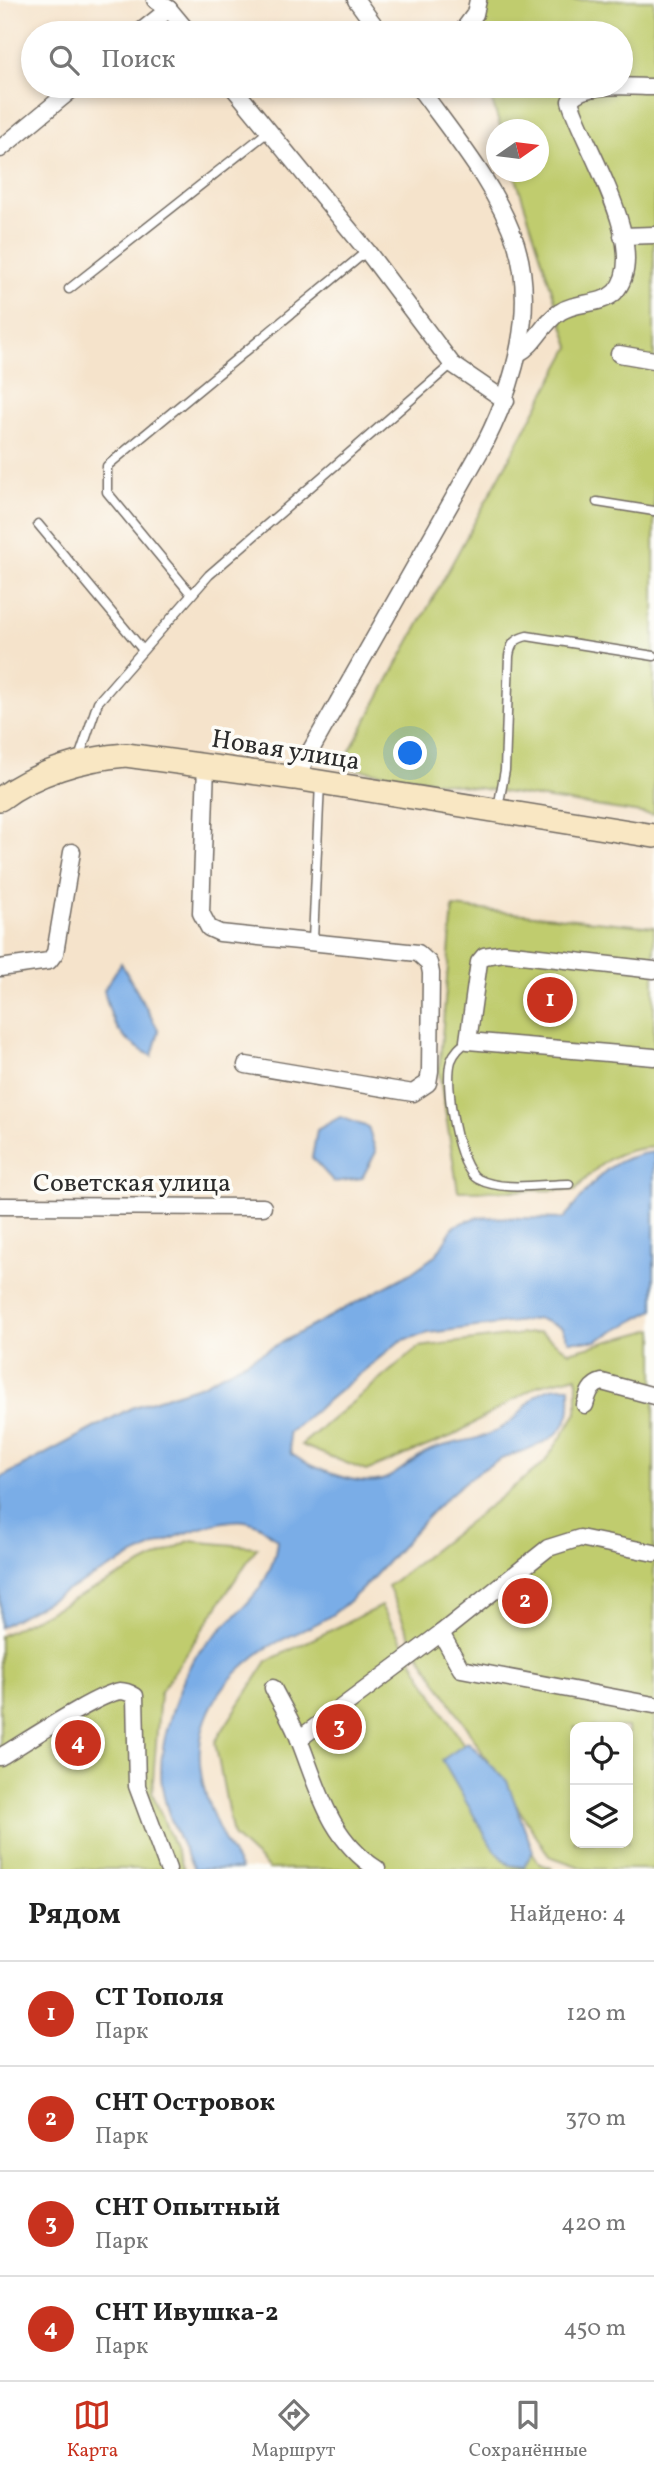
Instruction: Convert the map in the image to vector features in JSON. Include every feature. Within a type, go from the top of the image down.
[{"type":"street","points":[[356,0],[371,21]]},
{"type":"street","points":[[470,21],[475,14],[478,0]]},
{"type":"street","points":[[149,21],[162,4],[178,21]]},
{"type":"street","points":[[633,87],[654,87]]},
{"type":"street","points":[[0,149],[62,98]]},
{"type":"street","points":[[242,98],[367,251],[452,364],[506,401]]},
{"type":"street","points":[[295,778],[506,401],[519,353],[522,296],[517,246],[504,216],[472,162],[428,98]]},
{"type":"street","points":[[519,353],[533,341],[549,319],[572,305],[600,300],[614,292],[624,275],[622,236],[609,188],[570,101],[572,98]]},
{"type":"street","points":[[622,236],[654,235]]},
{"type":"street","points":[[619,354],[654,360]]},
{"type":"street","name":"Новая улица","points":[[0,799],[39,777],[98,757],[126,755],[295,778],[654,836]]},
{"type":"street","points":[[206,765],[201,913],[209,928],[219,933],[313,940],[418,953],[425,957],[431,973],[428,1083],[413,1093],[246,1065]]},
{"type":"street","points":[[0,968],[49,961],[55,953],[72,852]]},
{"type":"street","points":[[654,970],[504,953],[484,956],[479,962],[468,1041],[654,1057]]},
{"type":"street","name":"Советская улица","points":[[0,1206],[263,1207]]},
{"type":"street","points":[[585,1405],[589,1392],[602,1382],[654,1396]]},
{"type":"street","points":[[299,1739],[441,1633],[548,1548],[580,1538],[654,1553]]},
{"type":"street","points":[[441,1633],[461,1669],[654,1705]]},
{"type":"street","points":[[273,1688],[299,1739],[325,1813],[361,1859],[377,1869]]},
{"type":"street","points":[[0,1757],[99,1699],[118,1691],[135,1696],[137,1786],[168,1869]]},
{"type":"lane","points":[[69,289],[269,131]]},
{"type":"lane","points":[[191,594],[107,492],[107,466],[367,251]]},
{"type":"lane","points":[[77,764],[99,702],[191,594],[209,575],[452,364]]},
{"type":"lane","points":[[597,502],[654,511]]},
{"type":"lane","points":[[38,524],[142,649]]},
{"type":"lane","points":[[498,811],[505,770],[510,645],[527,636],[654,656]]},
{"type":"lane","points":[[313,940],[320,782]]},
{"type":"lane","points":[[468,1041],[457,1049],[451,1063],[449,1085],[462,1159],[474,1176],[494,1184],[569,1184]]},
{"type":"green space","points":[[491,0],[654,0],[654,815],[341,767],[570,347],[517,182],[549,182],[549,119],[498,119],[491,98],[633,98],[633,21],[480,21]]},
{"type":"green space","points":[[453,907],[654,927],[654,1147],[628,1151],[609,1159],[575,1190],[458,1191],[439,1072]]},
{"type":"green space","points":[[654,1329],[654,1869],[586,1869],[549,1856],[414,1646],[388,1586],[544,1463],[577,1413],[577,1376],[539,1385],[452,1436],[366,1471],[301,1445],[419,1347],[540,1332],[569,1352]]},
{"type":"green space","points":[[189,1541],[257,1547],[160,1693],[152,1793],[184,1869],[0,1869],[0,1636]]},
{"type":"green space","points":[[381,1606],[443,1712],[540,1864],[553,1869],[269,1869],[233,1836],[215,1742],[267,1661]]},
{"type":"water","points":[[121,963],[159,1031],[152,1056],[124,1037],[110,1013],[104,990]]},
{"type":"water","points":[[340,1117],[368,1127],[376,1152],[362,1178],[334,1182],[312,1158],[317,1130]]},
{"type":"water","points":[[654,1152],[654,1310],[596,1341],[569,1341],[561,1327],[539,1319],[429,1333],[400,1341],[288,1433],[291,1454],[300,1460],[338,1476],[377,1481],[393,1475],[433,1449],[493,1433],[510,1422],[531,1400],[546,1390],[570,1387],[569,1414],[560,1431],[553,1437],[500,1460],[469,1479],[434,1511],[352,1599],[325,1619],[262,1651],[234,1675],[215,1700],[204,1726],[200,1753],[202,1781],[211,1810],[241,1869],[194,1869],[173,1824],[162,1787],[161,1768],[168,1726],[180,1688],[192,1662],[259,1589],[274,1558],[277,1540],[258,1526],[245,1521],[222,1522],[192,1531],[86,1580],[0,1627],[0,1478],[131,1408],[202,1385],[411,1273],[436,1255],[454,1226],[477,1217],[563,1219],[592,1184],[611,1167],[637,1155]]},
{"type":"water","points":[[468,1742],[507,1781],[533,1851],[524,1867],[509,1865],[492,1847],[442,1760]]},
{"type":"place","name":"СТ Тополя","points":[[550,1000]]},
{"type":"place","name":"СНТ Островок","points":[[525,1601]]},
{"type":"place","name":"СНТ Опытный","points":[[339,1727]]},
{"type":"place","name":"СНТ Ивушка-2","points":[[78,1743]]}]
